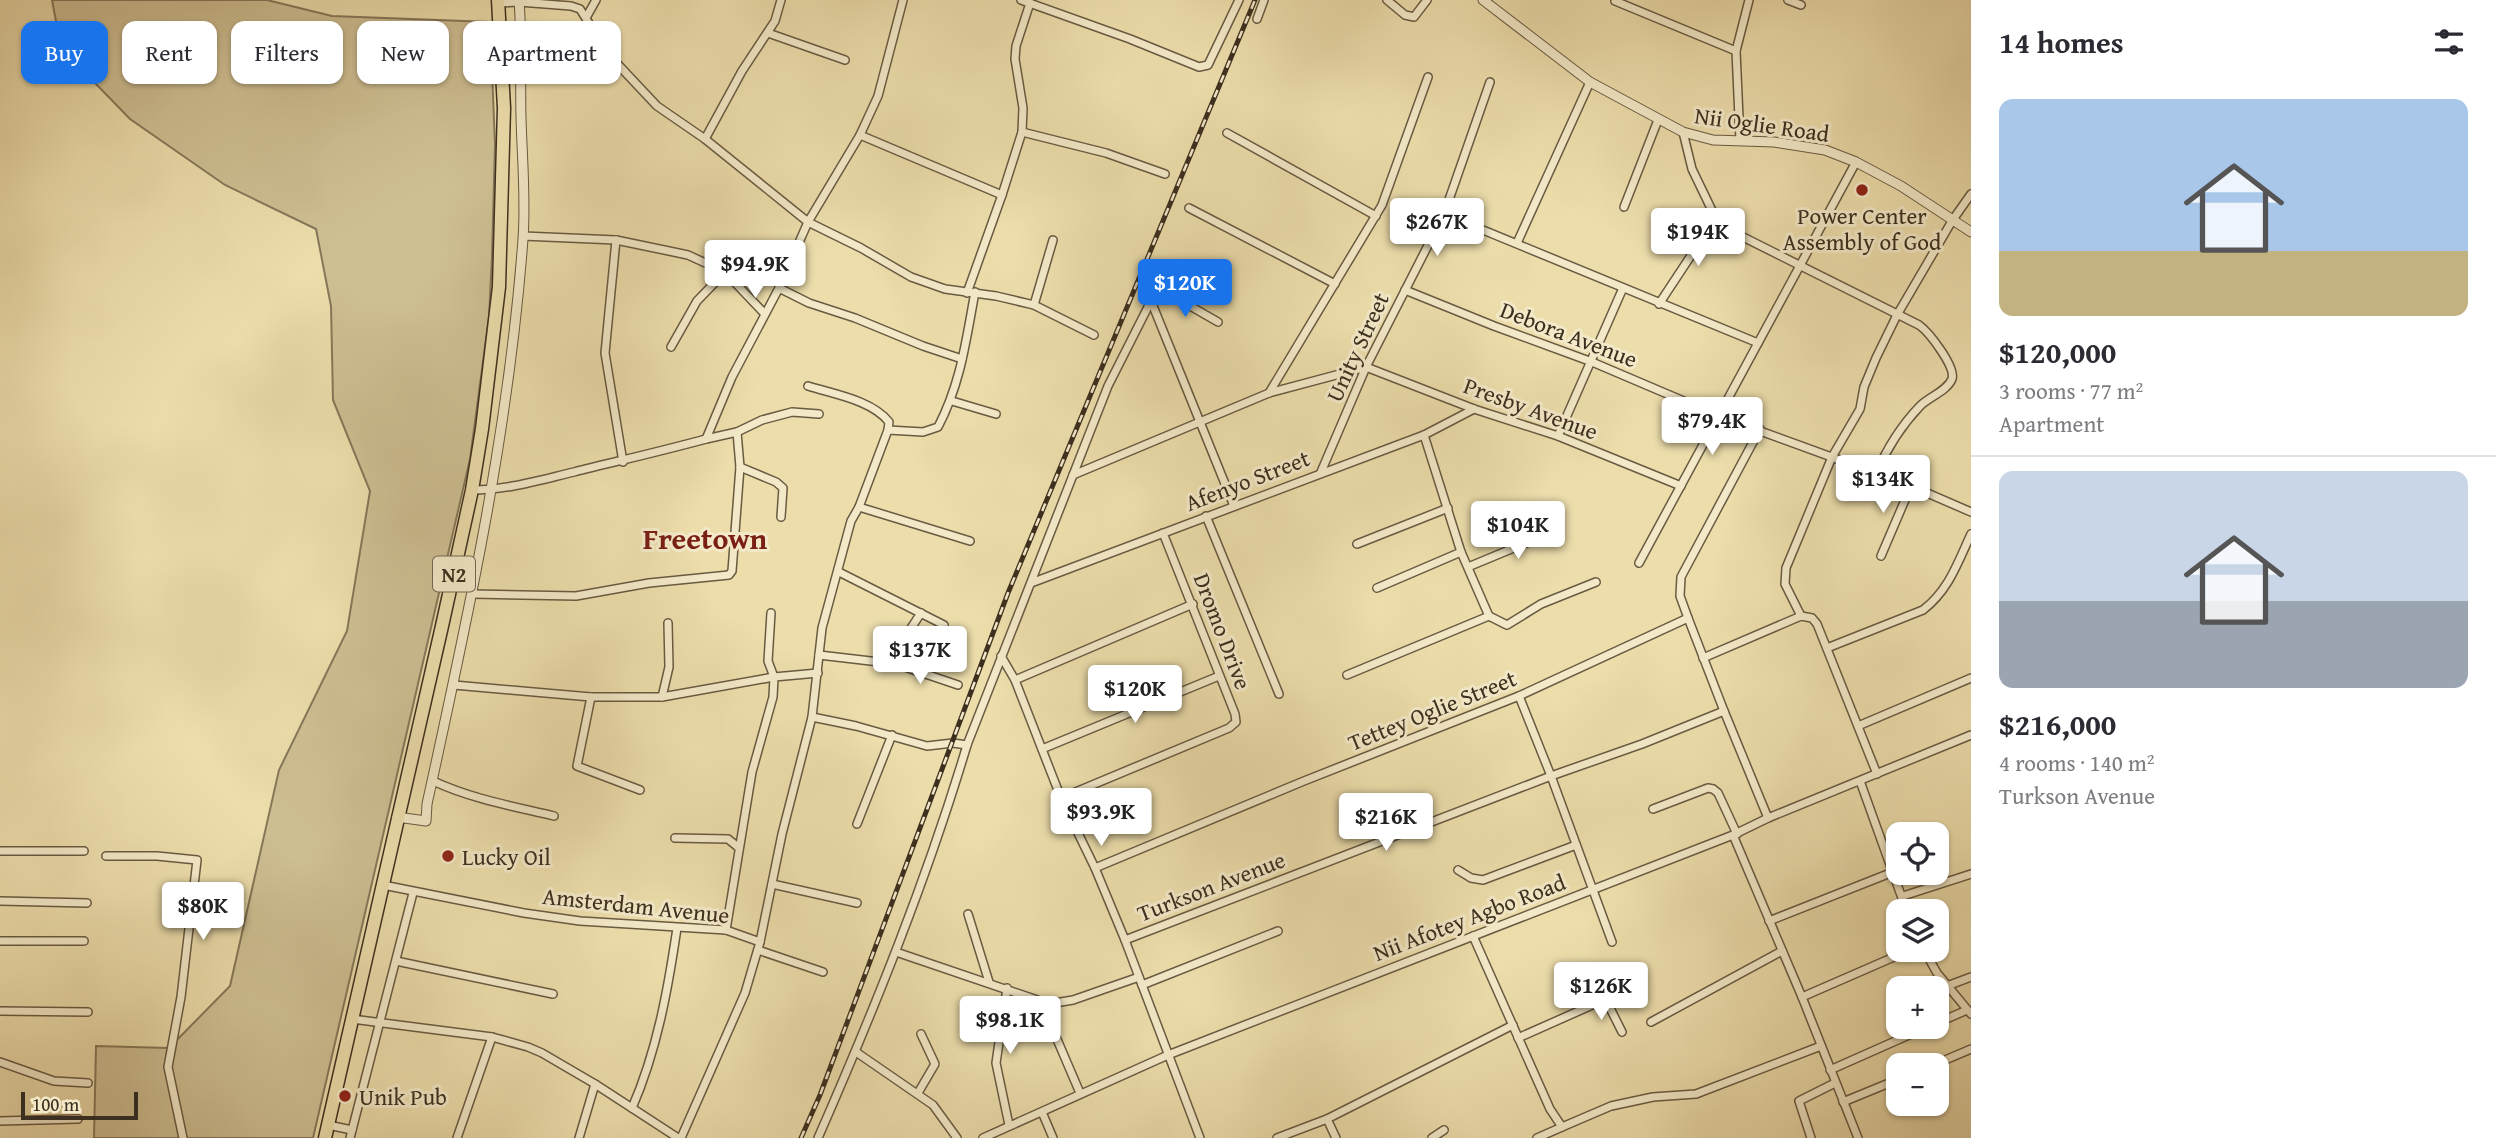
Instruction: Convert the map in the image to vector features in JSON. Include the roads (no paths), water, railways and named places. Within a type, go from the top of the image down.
[{"type":"highway","name":"N2","points":[[326,1131],[472,490],[499,287],[504,108],[498,2]]},
{"type":"street","points":[[587,16],[596,0]]},
{"type":"street","points":[[705,139],[742,71],[775,21],[781,0]]},
{"type":"street","points":[[706,439],[732,377],[779,288],[808,222],[860,135],[878,96],[903,0]]},
{"type":"street","points":[[1021,0],[1030,4],[1044,4],[1203,67],[1208,65],[1239,0]]},
{"type":"street","points":[[1257,19],[1264,0]]},
{"type":"street","points":[[1387,0],[1405,15],[1414,17],[1427,0]]},
{"type":"street","name":"Nii Oglie Road","points":[[1483,0],[1590,82],[1683,132],[1713,140],[1802,145],[1825,150],[1856,162],[1901,186],[1971,232]]},
{"type":"street","points":[[1740,140],[1736,51],[1749,0]]},
{"type":"street","points":[[1788,0],[1801,5]]},
{"type":"street","points":[[397,817],[426,821],[473,594],[491,490],[516,313],[523,236],[524,163],[519,1]]},
{"type":"street","points":[[498,2],[519,1],[580,9],[587,16],[609,55],[649,98],[664,112],[705,139],[808,222],[911,276],[945,289],[1034,305],[1094,335]]},
{"type":"street","points":[[1615,1],[1736,51]]},
{"type":"street","points":[[888,430],[923,432],[938,427],[951,401],[962,359],[971,293],[1022,132],[1023,108],[1015,59],[1016,46],[1030,4]]},
{"type":"street","points":[[768,33],[845,60]]},
{"type":"street","points":[[1269,393],[1389,192],[1428,77]]},
{"type":"street","name":"Unity Street","points":[[1321,472],[1366,367],[1444,214],[1490,82]]},
{"type":"street","points":[[1517,243],[1590,82]]},
{"type":"street","points":[[1624,207],[1658,120]]},
{"type":"street","points":[[1022,132],[1106,153],[1165,174]]},
{"type":"street","points":[[1683,132],[1692,169],[1714,218],[1725,229],[1923,328],[1951,367],[1953,375],[1949,384],[1922,403],[1894,437],[1875,474]]},
{"type":"street","points":[[1227,133],[1376,216]]},
{"type":"street","points":[[860,135],[1002,195]]},
{"type":"street","points":[[1639,563],[1856,162]]},
{"type":"street","points":[[1801,616],[1785,584],[1785,572],[1832,457],[1860,409],[1864,387],[1875,358],[1952,221],[1971,194]]},
{"type":"street","points":[[1189,208],[1335,284]]},
{"type":"street","points":[[1444,214],[1758,343]]},
{"type":"street","points":[[1659,304],[1692,254],[1689,234],[1691,228],[1714,218]]},
{"type":"street","points":[[523,236],[616,240],[688,256],[725,272],[764,313]]},
{"type":"street","points":[[616,240],[605,353],[623,462]]},
{"type":"street","points":[[1034,305],[1053,240]]},
{"type":"street","points":[[671,347],[697,301],[725,272]]},
{"type":"street","points":[[779,288],[809,303],[962,359]]},
{"type":"street","points":[[1558,436],[1623,288]]},
{"type":"street","name":"Debora Avenue","points":[[1405,290],[1592,362],[1719,416]]},
{"type":"street","points":[[818,1138],[896,951],[949,806],[967,745],[1117,366],[1151,301],[1160,291],[1218,322]]},
{"type":"street","points":[[1151,301],[1234,506]]},
{"type":"street","points":[[1073,475],[1269,393],[1366,367]]},
{"type":"street","name":"Presby Avenue","points":[[1366,367],[1474,409],[1558,436],[1681,486]]},
{"type":"street","points":[[352,1019],[492,1037],[542,1053],[680,1138],[745,993],[758,950],[812,717],[822,628],[851,521],[859,507],[888,430],[889,422],[883,415],[858,402],[808,386]]},
{"type":"street","points":[[951,401],[996,414]]},
{"type":"street","name":"Afenyo Street","points":[[1031,583],[1424,435],[1474,409]]},
{"type":"street","points":[[472,490],[491,490],[623,462],[737,432],[762,420],[793,412],[819,414]]},
{"type":"street","points":[[1719,416],[1911,486],[1971,512]]},
{"type":"street","points":[[1760,429],[1681,577],[1680,596],[1768,818]]},
{"type":"street","points":[[473,594],[576,596],[649,583],[729,575],[732,571],[740,467],[737,432]]},
{"type":"street","points":[[1424,435],[1461,552],[1489,616],[1507,625],[1541,604],[1596,582]]},
{"type":"street","points":[[740,467],[776,482],[783,488],[781,517]]},
{"type":"street","points":[[1881,556],[1911,486]]},
{"type":"street","points":[[859,507],[970,541]]},
{"type":"street","points":[[1357,544],[1448,508]]},
{"type":"street","points":[[1206,516],[1279,694]]},
{"type":"street","points":[[1468,566],[1557,530]]},
{"type":"street","name":"Dromo Drive","points":[[1061,798],[1236,722],[1193,604],[1163,533]]},
{"type":"street","points":[[1828,648],[1923,610],[1934,602],[1948,585],[1971,534]]},
{"type":"street","points":[[1377,588],[1461,552]]},
{"type":"street","points":[[839,572],[944,625]]},
{"type":"street","points":[[1014,680],[1193,604]]},
{"type":"street","points":[[726,930],[752,772],[772,704],[774,677],[768,660],[771,612]]},
{"type":"street","points":[[890,662],[921,613]]},
{"type":"street","points":[[1347,675],[1489,616]]},
{"type":"street","points":[[1703,657],[1801,616],[1814,620],[1828,648],[1877,774]]},
{"type":"street","name":"Tettey Oglie Street","points":[[1095,868],[1519,696],[1688,618]]},
{"type":"street","points":[[662,697],[669,667],[668,623]]},
{"type":"street","points":[[819,655],[890,662],[958,685]]},
{"type":"street","points":[[1001,656],[1014,680],[1061,798],[1095,868],[1125,940],[1200,1136],[1188,1138]]},
{"type":"street","points":[[454,685],[591,697],[662,697],[774,677],[818,673]]},
{"type":"street","points":[[1042,749],[1219,676]]},
{"type":"street","points":[[1858,726],[1971,678]]},
{"type":"street","points":[[1519,696],[1612,942]]},
{"type":"street","points":[[591,697],[577,766],[640,790]]},
{"type":"street","name":"Turkson Avenue","points":[[1125,940],[1724,711]]},
{"type":"street","points":[[812,717],[933,747],[948,743],[967,745]]},
{"type":"street","points":[[857,824],[892,735]]},
{"type":"street","name":"Nii Afotey Agbo Road","points":[[983,1138],[1168,1055],[1592,891],[1971,735]]},
{"type":"street","points":[[433,781],[458,793],[554,816]]},
{"type":"street","points":[[1860,781],[1886,853]]},
{"type":"street","points":[[1653,809],[1708,788],[1718,793],[1857,1138]]},
{"type":"street","points":[[675,838],[728,839],[738,848]]},
{"type":"street","points":[[1458,870],[1471,878],[1483,880],[1576,845]]},
{"type":"street","points":[[0,851],[84,851]]},
{"type":"street","points":[[106,856],[157,856],[197,860],[181,996],[168,1067],[183,1138]]},
{"type":"street","points":[[1903,896],[1971,874]]},
{"type":"street","points":[[1769,921],[1886,875]]},
{"type":"street","points":[[772,884],[857,903]]},
{"type":"street","name":"Amsterdam Avenue","points":[[383,885],[524,914],[580,921],[726,930],[760,942]]},
{"type":"street","points":[[1898,885],[1904,899]]},
{"type":"street","points":[[326,1131],[351,1134],[413,893]]},
{"type":"street","points":[[0,901],[87,903]]},
{"type":"street","points":[[968,914],[989,982]]},
{"type":"street","points":[[632,1108],[646,1077],[663,1014],[677,928]]},
{"type":"street","points":[[896,951],[1041,1002],[1058,1004],[1140,981],[1278,930]]},
{"type":"street","points":[[1473,936],[1550,1109],[1562,1127]]},
{"type":"street","points":[[0,940],[84,941]]},
{"type":"street","points":[[758,950],[823,972]]},
{"type":"street","points":[[1651,1022],[1782,951]]},
{"type":"street","points":[[1802,997],[1886,960]]},
{"type":"street","points":[[396,961],[553,994]]},
{"type":"street","points":[[1949,985],[1971,977]]},
{"type":"street","points":[[1007,988],[996,1063],[1009,1125]]},
{"type":"street","points":[[1949,988],[1969,1012],[1949,1019]]},
{"type":"street","points":[[1518,1038],[1626,990]]},
{"type":"street","points":[[1605,999],[1622,1032]]},
{"type":"street","points":[[1041,1002],[1080,1093]]},
{"type":"street","points":[[0,1012],[88,1012]]},
{"type":"street","points":[[1277,1138],[1327,1119],[1513,1025]]},
{"type":"street","points":[[918,1093],[935,1064],[921,1034]]},
{"type":"street","points":[[457,1138],[492,1037]]},
{"type":"street","points":[[1830,1070],[1900,1039]]},
{"type":"street","points":[[1538,1138],[1611,1106],[1653,1097],[1696,1094],[1821,1046]]},
{"type":"street","points":[[1949,1058],[1971,1049]]},
{"type":"street","points":[[856,1052],[918,1093],[941,1113],[957,1138]]},
{"type":"street","points":[[0,1062],[54,1081],[88,1083]]},
{"type":"street","points":[[1811,1138],[1799,1101],[1835,1083]]},
{"type":"street","points":[[579,1138],[595,1084]]},
{"type":"street","points":[[1843,1102],[1886,1084]]},
{"type":"street","points":[[1042,1111],[1053,1138]]},
{"type":"street","points":[[0,1121],[78,1119]]},
{"type":"street","points":[[1327,1119],[1336,1138]]},
{"type":"street","points":[[1432,1138],[1444,1130]]},
{"type":"railway","points":[[801,1138],[820,1095],[1008,593],[1255,0]]},
{"type":"place","name":"Power Center Assembly of God","points":[[1862,190]]},
{"type":"place","name":"Lucky Oil","points":[[448,856]]},
{"type":"place","name":"Unik Pub","points":[[345,1096]]},
{"type":"district","name":"Freetown","points":[[705,538]]}]
